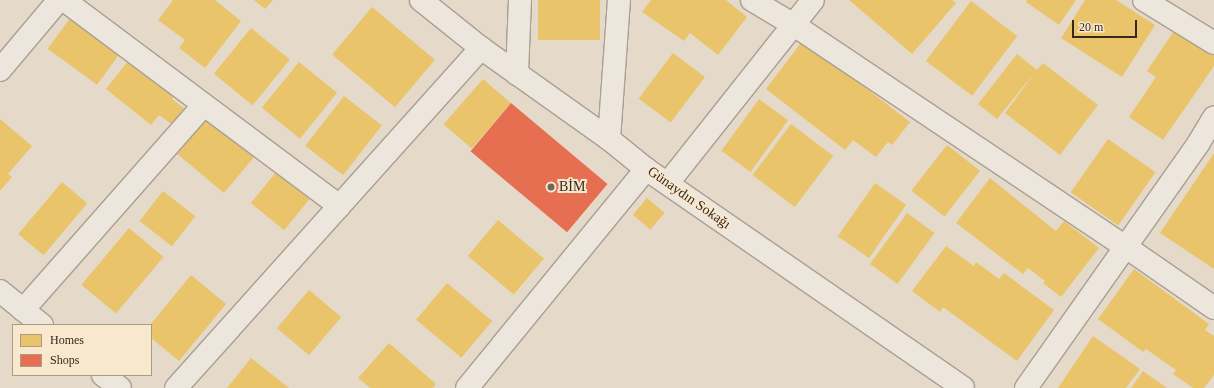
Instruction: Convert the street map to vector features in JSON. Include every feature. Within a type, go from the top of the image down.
[{"type":"street","points":[[0,70],[59,0]]},
{"type":"street","points":[[64,0],[339,206]]},
{"type":"street","name":"Günaydın Sokağı","points":[[421,0],[481,48],[609,139],[646,168],[963,388]]},
{"type":"street","points":[[517,74],[520,0]]},
{"type":"street","points":[[609,139],[619,0]]},
{"type":"street","points":[[752,0],[794,25],[1126,247],[1214,308]]},
{"type":"street","points":[[668,183],[813,0]]},
{"type":"street","points":[[1144,0],[1214,43]]},
{"type":"street","points":[[176,388],[481,48]]},
{"type":"street","points":[[23,310],[204,104]]},
{"type":"street","points":[[1026,388],[1198,144],[1214,117]]},
{"type":"street","points":[[467,388],[646,168]]},
{"type":"street","points":[[0,291],[41,324]]},
{"type":"building: Homes","points":[[173,0],[215,0],[241,21],[205,68],[179,48],[185,40],[158,20]]},
{"type":"building: Homes","points":[[254,0],[273,0],[265,9]]},
{"type":"building: Homes","points":[[538,0],[600,0],[600,40],[538,40]]},
{"type":"building: Homes","points":[[651,0],[726,0],[747,17],[718,55],[690,33],[684,41],[642,12]]},
{"type":"building: Homes","points":[[849,0],[952,0],[956,3],[912,54]]},
{"type":"building: Homes","points":[[1027,0],[1076,0],[1059,25],[1026,2]]},
{"type":"building: Homes","points":[[1085,0],[1116,0],[1155,25],[1122,77],[1061,38]]},
{"type":"building: Homes","points":[[971,1],[1017,36],[972,96],[926,61]]},
{"type":"building: Homes","points":[[372,7],[435,60],[395,107],[332,54]]},
{"type":"building: Homes","points":[[73,14],[122,50],[97,85],[48,49]]},
{"type":"building: Homes","points":[[1178,25],[1214,50],[1214,66],[1163,140],[1129,117],[1156,77],[1147,71]]},
{"type":"building: Homes","points":[[251,28],[290,59],[253,105],[214,74]]},
{"type":"building: Homes","points":[[803,40],[910,122],[892,145],[888,142],[876,157],[853,140],[845,150],[766,89]]},
{"type":"building: Homes","points":[[673,53],[705,77],[671,123],[639,99]]},
{"type":"building: Homes","points":[[1017,54],[1037,70],[1043,63],[1098,105],[1060,155],[1005,113],[1036,71],[997,119],[978,104]]},
{"type":"building: Homes","points":[[132,56],[177,92],[172,99],[185,109],[173,125],[159,115],[151,125],[106,89]]},
{"type":"building: Homes","points":[[299,62],[337,93],[300,139],[262,108]]},
{"type":"building: Homes","points":[[483,79],[511,103],[472,149],[444,124]]},
{"type":"building: Homes","points":[[344,96],[382,126],[343,175],[305,146]]},
{"type":"building: Homes","points":[[759,99],[788,120],[751,172],[721,151]]},
{"type":"building: Homes","points":[[208,117],[255,156],[224,193],[177,154]]},
{"type":"building: Homes","points":[[0,119],[32,146],[8,174],[12,177],[0,191]]},
{"type":"building: Homes","points":[[791,124],[833,156],[795,207],[752,175]]},
{"type":"building: Homes","points":[[1108,139],[1156,172],[1118,226],[1071,192]]},
{"type":"building: Homes","points":[[947,145],[980,171],[944,217],[911,191]]},
{"type":"building: Homes","points":[[1214,153],[1214,269],[1160,233]]},
{"type":"building: Homes","points":[[276,172],[309,199],[284,230],[251,203]]},
{"type":"building: Homes","points":[[990,178],[1056,231],[1064,221],[1099,248],[1061,297],[1043,283],[1045,281],[1028,268],[1023,274],[956,223]]},
{"type":"building: Homes","points":[[62,182],[87,203],[44,255],[18,234]]},
{"type":"building: Homes","points":[[875,183],[906,205],[869,258],[838,236]]},
{"type":"building: Homes","points":[[163,191],[195,216],[172,246],[140,221]]},
{"type":"building: Homes","points":[[647,198],[665,213],[650,230],[633,215]]},
{"type":"building: Homes","points":[[907,213],[935,233],[897,284],[870,264]]},
{"type":"building: Homes","points":[[498,220],[544,259],[514,295],[468,256]]},
{"type":"building: Homes","points":[[129,228],[163,257],[116,314],[81,285]]},
{"type":"building: Homes","points":[[946,246],[974,266],[976,262],[999,279],[1004,273],[1054,310],[1017,361],[943,307],[940,312],[912,291]]},
{"type":"building: Homes","points":[[1134,269],[1209,324],[1205,330],[1214,336],[1214,375],[1204,388],[1193,388],[1173,374],[1176,370],[1146,349],[1143,352],[1098,319]]},
{"type":"building: Homes","points":[[191,275],[226,304],[179,361],[152,339],[151,324]]},
{"type":"building: Homes","points":[[447,283],[492,321],[461,358],[416,320]]},
{"type":"building: Homes","points":[[309,290],[341,317],[309,355],[277,328]]},
{"type":"building: Homes","points":[[1093,336],[1140,369],[1126,388],[1058,388]]},
{"type":"building: Homes","points":[[389,343],[436,384],[433,388],[370,388],[358,378]]},
{"type":"building: Homes","points":[[251,358],[289,388],[227,388]]},
{"type":"building: Homes","points":[[1143,371],[1167,388],[1131,388]]},
{"type":"building: Shops","points":[[511,103],[608,184],[567,232],[471,151]]},
{"type":"place","name":"BİM","points":[[551,187]]}]
